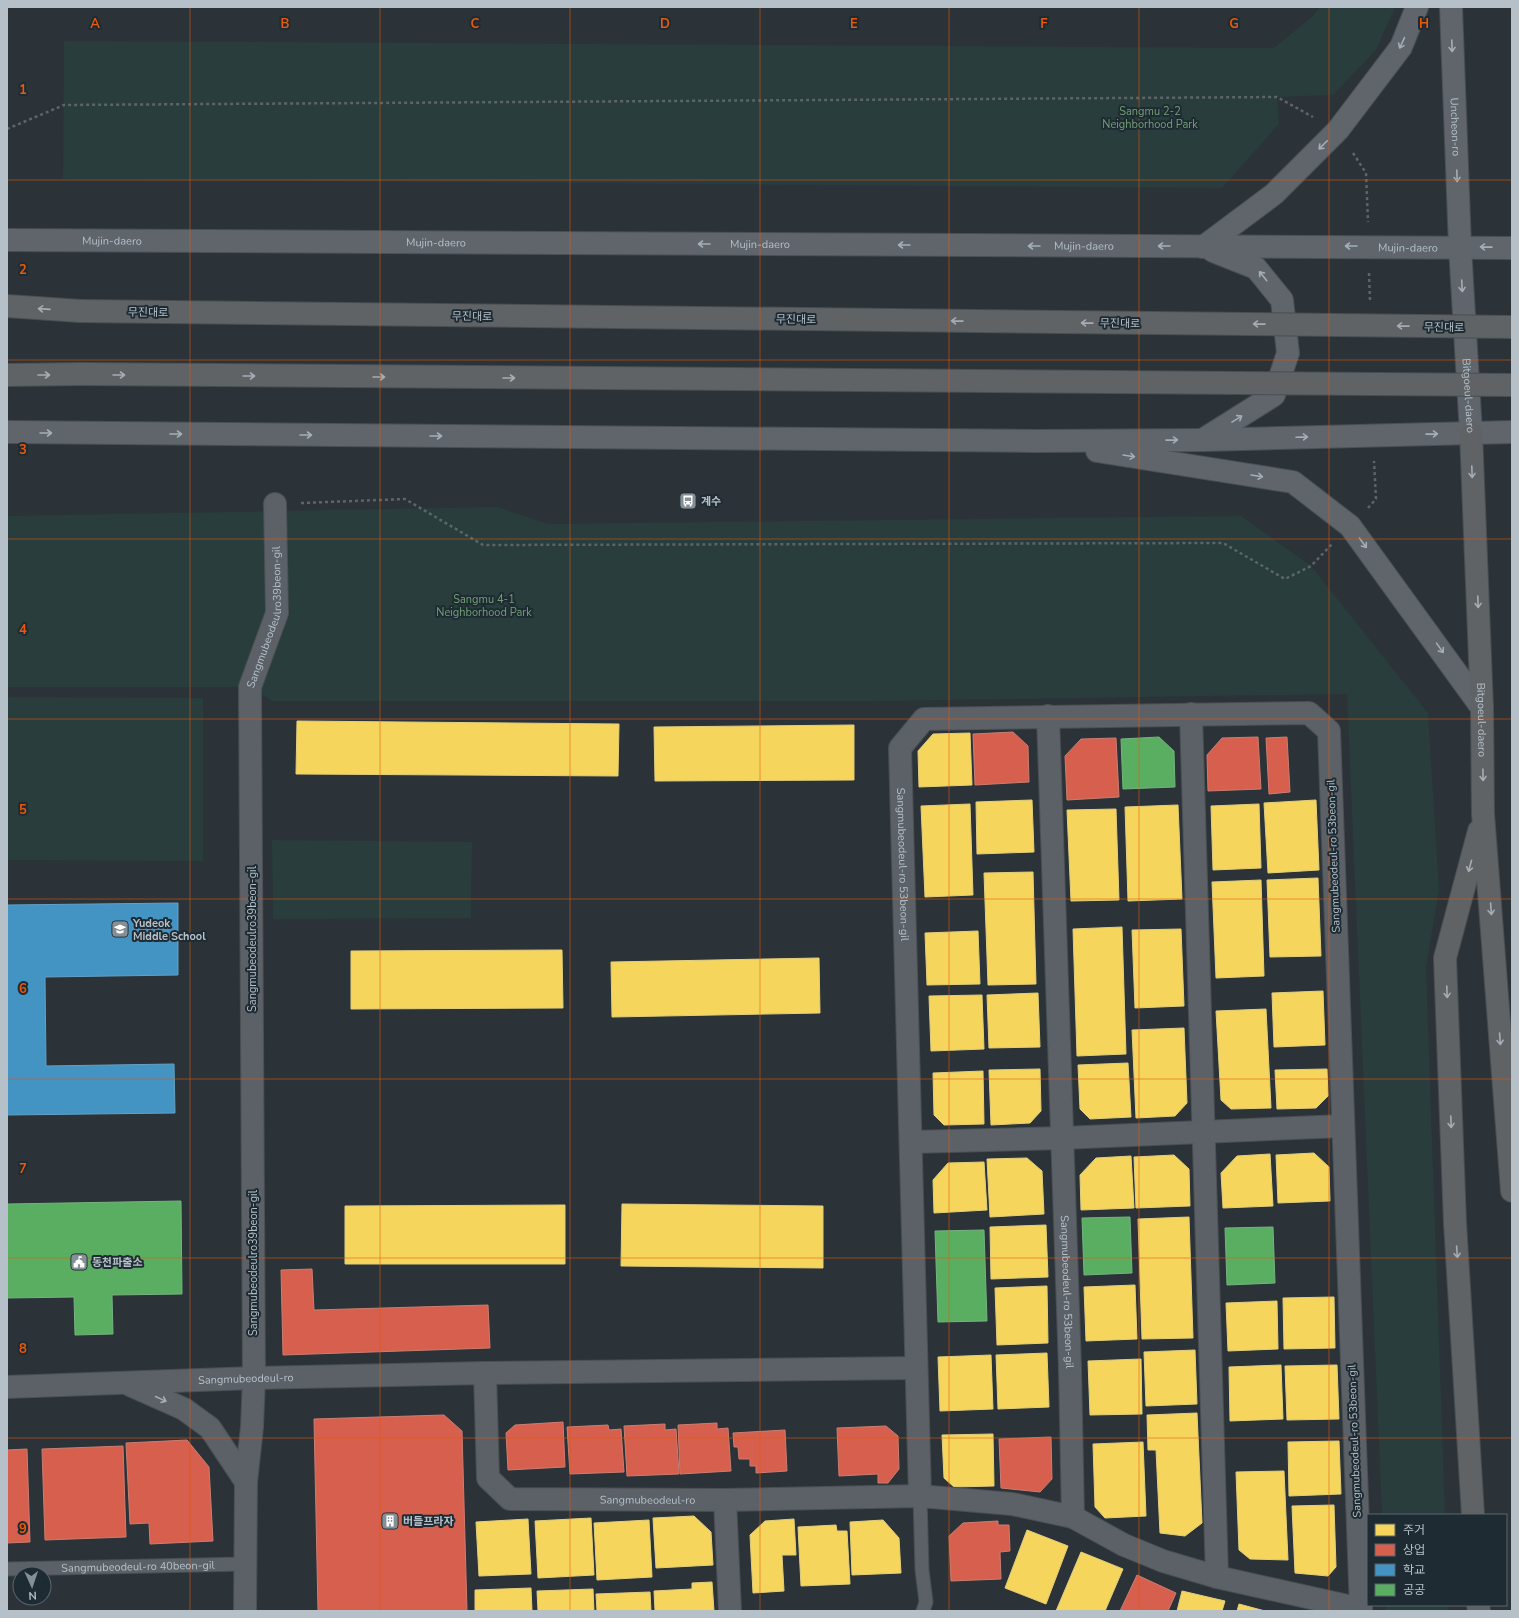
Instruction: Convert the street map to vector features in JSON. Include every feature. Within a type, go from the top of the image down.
[{"type":"highway","name":"무진대로","points":[[7,306],[80,311],[1512,327]]},
{"type":"highway","points":[[7,375],[80,374],[1512,385]]},
{"type":"highway","name":"Bitgoeul-daero","points":[[1471,433],[1482,708],[1483,814],[1512,1191]]},
{"type":"highway","points":[[1473,1514],[1455,1223],[1445,958],[1483,814]]},
{"type":"main road","points":[[1203,247],[1274,194],[1338,130],[1401,47],[1417,7]]},
{"type":"main road","name":"Uncheon-ro","points":[[1451,7],[1460,247]]},
{"type":"main road","name":"Mujin-daero","points":[[7,240],[1203,247],[1369,246],[1512,248]]},
{"type":"main road","points":[[1203,247],[1256,268],[1282,300],[1288,353],[1274,395],[1204,440]]},
{"type":"main road","name":"Bitgoeul-daero","points":[[1460,247],[1471,433]]},
{"type":"main road","points":[[7,432],[1035,441],[1204,440],[1512,432]]},
{"type":"main road","points":[[1035,441],[1293,482],[1350,526],[1482,708]]},
{"type":"street","name":"Sangmubeodeulro39beon-gil","points":[[254,1378],[250,687],[277,614],[275,504]]},
{"type":"street","name":"Sangmubeodeul-ro 53beon-gil","points":[[1309,713],[1329,731],[1360,1608],[1217,1577],[1163,1561],[1124,1545],[1073,1517],[1012,1504],[920,1496],[900,748],[924,719],[1048,716],[1309,713]]},
{"type":"street","points":[[1191,714],[1202,1133],[1217,1577]]},
{"type":"street","name":"Sangmubeodeul-ro 53beon-gil","points":[[1048,716],[1070,1369],[1073,1517]]},
{"type":"street","points":[[911,1142],[1202,1133],[1342,1126]]},
{"type":"street","name":"Sangmubeodeul-ro","points":[[7,1387],[254,1378],[485,1373],[916,1368]]},
{"type":"street","name":"Sangmubeodeul-ro","points":[[485,1373],[488,1478],[510,1499],[725,1500],[920,1496]]},
{"type":"street","points":[[246,1611],[246,1482],[252,1427],[254,1378]]},
{"type":"street","points":[[126,1383],[184,1409],[210,1428],[246,1482]]},
{"type":"street","points":[[725,1500],[730,1611]]},
{"type":"lane","points":[[920,1496],[922,1570],[926,1602],[923,1611]]},
{"type":"lane","name":"Sangmubeodeul-ro 40beon-gil","points":[[7,1569],[246,1564]]},
{"type":"path","points":[[7,129],[64,105],[1277,97],[1338,130],[1366,173],[1370,301]]},
{"type":"path","points":[[275,504],[405,499],[483,545],[1223,543],[1285,579],[1312,566],[1376,499],[1373,435]]},
{"type":"green space","name":"Sangmu 2-2 Neighborhood Park","points":[[1320,7],[1395,7],[1376,50],[1333,95],[1277,97],[1279,124],[1222,188],[63,179],[64,41],[1274,48],[1313,16]]},
{"type":"green space","name":"Sangmu 4-1 Neighborhood Park","points":[[497,507],[548,524],[1241,516],[1311,566],[1428,713],[1439,890],[1426,967],[1445,1514],[1382,1514],[1347,694],[877,701],[272,701],[250,687],[7,687],[7,516]]},
{"type":"green space","points":[[7,697],[203,698],[203,861],[7,860]]},
{"type":"green space","points":[[272,840],[472,842],[471,918],[273,919]]},
{"type":"green space","points":[[1385,1606],[1448,1606],[1448,1611],[1386,1611]]},
{"type":"building: 주거","points":[[297,721],[619,724],[618,776],[296,774]]},
{"type":"building: 주거","points":[[854,725],[854,780],[655,781],[654,727]]},
{"type":"building: 주거","points":[[970,733],[972,785],[919,787],[918,751],[933,734]]},
{"type":"building: 주거","points":[[1032,800],[1034,852],[977,854],[976,802]]},
{"type":"building: 주거","points":[[1316,800],[1319,870],[1268,873],[1264,803]]},
{"type":"building: 주거","points":[[970,804],[973,895],[925,897],[921,806]]},
{"type":"building: 주거","points":[[1259,804],[1261,868],[1213,870],[1211,806]]},
{"type":"building: 주거","points":[[1178,805],[1182,899],[1128,901],[1125,807]]},
{"type":"building: 주거","points":[[1116,809],[1119,900],[1071,901],[1067,810]]},
{"type":"building: 주거","points":[[1033,872],[1036,984],[988,985],[984,873]]},
{"type":"building: 주거","points":[[1318,878],[1321,956],[1270,957],[1267,880]]},
{"type":"building: 주거","points":[[1261,880],[1264,976],[1216,978],[1212,882]]},
{"type":"building: 주거","points":[[1122,927],[1126,1054],[1077,1056],[1073,929]]},
{"type":"building: 주거","points":[[1181,929],[1184,1006],[1135,1008],[1132,930]]},
{"type":"building: 주거","points":[[978,931],[980,984],[927,985],[925,933]]},
{"type":"building: 주거","points":[[562,950],[563,1008],[351,1009],[351,951]]},
{"type":"building: 주거","points":[[819,958],[820,1013],[612,1017],[611,962]]},
{"type":"building: 주거","points":[[1323,991],[1325,1045],[1274,1047],[1272,993]]},
{"type":"building: 주거","points":[[1038,993],[1040,1047],[989,1048],[987,995]]},
{"type":"building: 주거","points":[[982,995],[984,1049],[931,1051],[929,996]]},
{"type":"building: 주거","points":[[1266,1009],[1271,1108],[1231,1109],[1221,1100],[1216,1011]]},
{"type":"building: 주거","points":[[1184,1028],[1187,1103],[1175,1116],[1136,1118],[1132,1030]]},
{"type":"building: 주거","points":[[1128,1063],[1131,1117],[1090,1119],[1080,1109],[1078,1065]]},
{"type":"building: 주거","points":[[1040,1069],[1041,1111],[1030,1123],[991,1125],[989,1070]]},
{"type":"building: 주거","points":[[1327,1069],[1328,1096],[1316,1108],[1277,1109],[1275,1070]]},
{"type":"building: 주거","points":[[983,1071],[984,1124],[944,1125],[934,1115],[933,1073]]},
{"type":"building: 주거","points":[[1314,1153],[1329,1167],[1330,1201],[1278,1203],[1276,1155]]},
{"type":"building: 주거","points":[[1270,1154],[1273,1206],[1223,1208],[1221,1173],[1237,1156]]},
{"type":"building: 주거","points":[[1174,1155],[1189,1169],[1190,1206],[1136,1208],[1134,1157]]},
{"type":"building: 주거","points":[[1131,1156],[1134,1208],[1081,1210],[1080,1175],[1096,1158]]},
{"type":"building: 주거","points":[[1027,1158],[1042,1171],[1044,1214],[990,1217],[987,1159]]},
{"type":"building: 주거","points":[[984,1162],[987,1210],[934,1213],[933,1180],[948,1163]]},
{"type":"building: 주거","points":[[622,1204],[823,1206],[823,1268],[621,1266]]},
{"type":"building: 주거","points":[[565,1205],[565,1264],[345,1264],[345,1206]]},
{"type":"building: 주거","points":[[1189,1217],[1193,1338],[1142,1339],[1138,1219]]},
{"type":"building: 주거","points":[[1046,1225],[1048,1277],[991,1279],[990,1227]]},
{"type":"building: 주거","points":[[1135,1285],[1137,1339],[1086,1341],[1084,1287]]},
{"type":"building: 주거","points":[[1047,1286],[1048,1343],[997,1345],[995,1288]]},
{"type":"building: 주거","points":[[1334,1297],[1335,1348],[1284,1349],[1283,1298]]},
{"type":"building: 주거","points":[[1277,1301],[1278,1349],[1228,1351],[1226,1303]]},
{"type":"building: 주거","points":[[1195,1350],[1197,1404],[1146,1406],[1144,1352]]},
{"type":"building: 주거","points":[[1047,1353],[1049,1407],[998,1409],[996,1355]]},
{"type":"building: 주거","points":[[991,1355],[993,1409],[940,1411],[938,1357]]},
{"type":"building: 주거","points":[[1141,1359],[1142,1414],[1090,1415],[1088,1361]]},
{"type":"building: 주거","points":[[1281,1365],[1283,1419],[1230,1421],[1229,1367]]},
{"type":"building: 주거","points":[[1337,1365],[1339,1419],[1287,1420],[1285,1366]]},
{"type":"building: 주거","points":[[1197,1413],[1202,1523],[1185,1536],[1160,1533],[1156,1450],[1148,1450],[1147,1415]]},
{"type":"building: 주거","points":[[993,1434],[994,1486],[954,1487],[944,1478],[942,1435]]},
{"type":"building: 주거","points":[[1339,1441],[1341,1494],[1289,1496],[1288,1442]]},
{"type":"building: 주거","points":[[1143,1442],[1146,1516],[1105,1518],[1095,1507],[1093,1444]]},
{"type":"building: 주거","points":[[1284,1471],[1288,1560],[1250,1559],[1239,1550],[1236,1472]]},
{"type":"building: 주거","points":[[1334,1505],[1336,1567],[1328,1576],[1295,1573],[1292,1506]]},
{"type":"building: 주거","points":[[694,1516],[711,1532],[713,1565],[656,1568],[653,1518]]},
{"type":"building: 주거","points":[[591,1518],[594,1575],[538,1578],[535,1521]]},
{"type":"building: 주거","points":[[528,1519],[531,1574],[479,1576],[476,1522]]},
{"type":"building: 주거","points":[[794,1519],[796,1555],[782,1555],[784,1591],[753,1593],[750,1535],[765,1521]]},
{"type":"building: 주거","points":[[649,1520],[652,1577],[597,1580],[594,1523]]},
{"type":"building: 주거","points":[[883,1520],[899,1538],[901,1573],[852,1575],[850,1522]]},
{"type":"building: 주거","points":[[836,1525],[837,1531],[847,1531],[850,1584],[801,1586],[798,1527]]},
{"type":"building: 주거","points":[[1027,1530],[1068,1546],[1046,1604],[1005,1588]]},
{"type":"building: 주거","points":[[1081,1552],[1123,1569],[1105,1611],[1056,1611]]},
{"type":"building: 주거","points":[[712,1582],[714,1611],[655,1611],[654,1591],[692,1589],[692,1583]]},
{"type":"building: 주거","points":[[531,1588],[532,1611],[475,1611],[475,1590]]},
{"type":"building: 주거","points":[[593,1589],[594,1611],[538,1611],[537,1591]]},
{"type":"building: 주거","points":[[1182,1591],[1225,1601],[1222,1611],[1177,1611]]},
{"type":"building: 주거","points":[[650,1592],[651,1611],[597,1611],[596,1594]]},
{"type":"building: 주거","points":[[1239,1604],[1265,1611],[1237,1611]]},
{"type":"building: 상업","points":[[1013,732],[1028,746],[1029,782],[975,785],[973,734]]},
{"type":"building: 상업","points":[[1258,737],[1261,789],[1208,791],[1207,755],[1222,738]]},
{"type":"building: 상업","points":[[1287,737],[1290,792],[1269,794],[1266,738]]},
{"type":"building: 상업","points":[[1116,738],[1119,797],[1067,800],[1065,756],[1081,739]]},
{"type":"building: 상업","points":[[312,1269],[314,1310],[488,1305],[490,1348],[283,1355],[281,1270]]},
{"type":"building: 상업","name":"버들프라자","points":[[444,1415],[462,1431],[467,1611],[318,1611],[314,1419]]},
{"type":"building: 상업","points":[[563,1422],[565,1467],[508,1470],[506,1433],[515,1425]]},
{"type":"building: 상업","points":[[717,1423],[717,1429],[728,1428],[731,1471],[680,1474],[678,1425]]},
{"type":"building: 상업","points":[[665,1424],[665,1430],[676,1429],[679,1474],[627,1476],[624,1426]]},
{"type":"building: 상업","points":[[608,1425],[609,1430],[621,1429],[624,1472],[570,1474],[567,1427]]},
{"type":"building: 상업","points":[[886,1426],[898,1436],[899,1469],[888,1483],[878,1483],[878,1474],[839,1476],[837,1428]]},
{"type":"building: 상업","points":[[785,1430],[787,1471],[756,1473],[756,1466],[750,1466],[750,1459],[739,1459],[738,1447],[734,1447],[733,1433]]},
{"type":"building: 상업","points":[[1051,1437],[1052,1479],[1040,1492],[1001,1488],[999,1439]]},
{"type":"building: 상업","points":[[187,1440],[209,1467],[213,1541],[150,1544],[149,1523],[130,1524],[126,1443]]},
{"type":"building: 상업","points":[[123,1446],[126,1537],[45,1540],[42,1449]]},
{"type":"building: 상업","points":[[27,1449],[30,1542],[7,1543],[7,1450]]},
{"type":"building: 상업","points":[[998,1521],[998,1525],[1009,1525],[1010,1551],[1000,1552],[1001,1579],[951,1581],[949,1536],[963,1523]]},
{"type":"building: 상업","points":[[1137,1575],[1176,1593],[1168,1611],[1120,1611]]},
{"type":"building: 학교","points":[[178,903],[178,975],[45,977],[46,1066],[174,1064],[175,1113],[7,1115],[7,905]]},
{"type":"building: 공공","points":[[1159,737],[1174,751],[1175,787],[1123,789],[1121,739]]},
{"type":"building: 공공","points":[[181,1201],[182,1294],[112,1295],[113,1334],[75,1335],[74,1297],[7,1298],[7,1204]]},
{"type":"building: 공공","points":[[1130,1217],[1132,1273],[1084,1275],[1082,1218]]},
{"type":"building: 공공","points":[[1273,1227],[1275,1283],[1227,1285],[1225,1228]]},
{"type":"building: 공공","points":[[984,1230],[987,1321],[938,1322],[935,1231]]},
{"type":"place","name":"계수","points":[[688,501]]},
{"type":"place","name":"Yudeok Middle School","points":[[120,929]]},
{"type":"place","name":"동천파출소","points":[[79,1262]]},
{"type":"place","name":"버들프라자","points":[[390,1521]]}]
